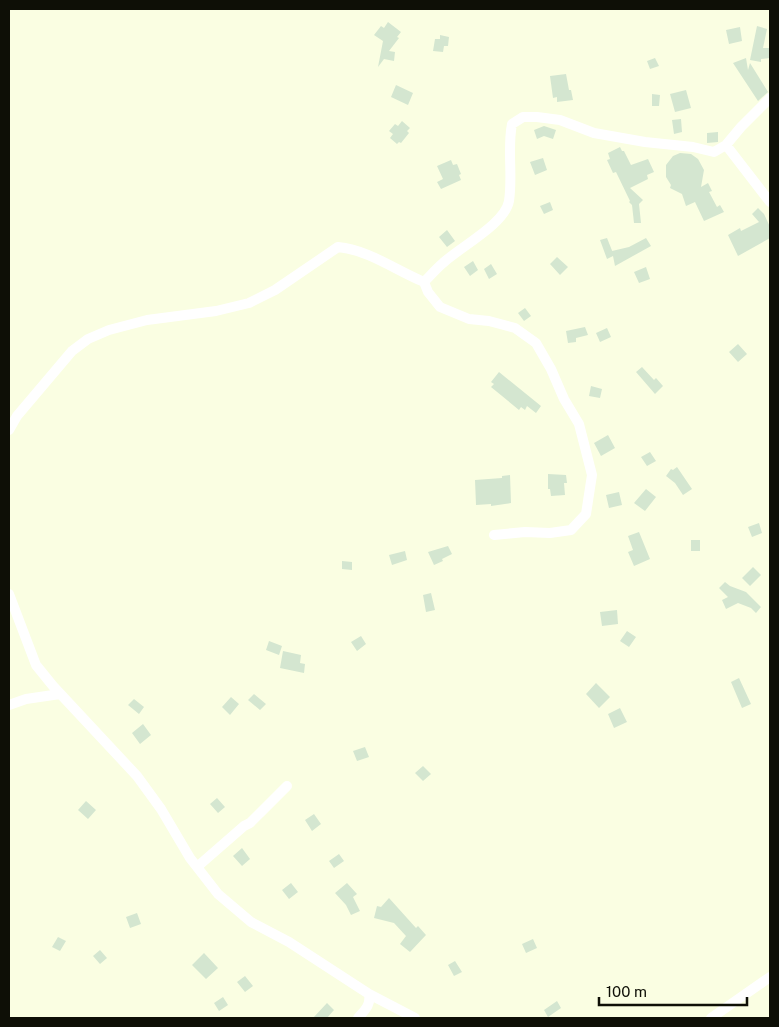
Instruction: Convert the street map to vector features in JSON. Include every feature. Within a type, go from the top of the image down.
[{"type":"street","points":[[424,282],[442,263],[500,217],[509,203],[509,140],[512,124],[523,116],[560,120],[594,133],[619,138],[692,147],[714,152],[726,145],[740,127],[770,98]]},
{"type":"street","points":[[726,145],[770,202]]},
{"type":"street","points":[[9,430],[17,416],[72,351],[88,339],[109,330],[147,320],[216,311],[249,303],[275,290],[338,247],[352,248],[424,282],[428,292],[440,308],[469,319],[489,320],[515,328],[536,343],[551,369],[564,399],[579,424],[592,475],[586,514],[571,530],[550,533],[524,532],[494,535]]},
{"type":"street","points":[[9,594],[36,665],[60,694],[137,776],[197,867],[218,894],[251,922],[289,942],[369,994],[415,1018]]},
{"type":"street","points":[[9,705],[26,699],[60,694]]},
{"type":"street","points":[[197,867],[244,826],[250,823],[287,786]]},
{"type":"street","points":[[711,1018],[770,977]]},
{"type":"street","points":[[358,1018],[368,1008],[369,994]]},
{"type":"building","points":[[388,22],[401,32],[397,37],[399,38],[389,51],[395,52],[394,61],[384,59],[378,67],[383,41],[374,35],[381,26],[384,28]]},
{"type":"building","points":[[757,26],[767,29],[763,48],[770,48],[770,58],[761,59],[761,62],[750,60]]},
{"type":"building","points":[[740,27],[742,41],[729,44],[726,30]]},
{"type":"building","points":[[440,35],[449,37],[448,46],[444,46],[443,52],[433,51],[435,39],[440,39]]},
{"type":"building","points":[[655,58],[659,66],[650,69],[647,61]]},
{"type":"building","points":[[746,58],[748,70],[750,63],[768,92],[758,101],[733,63]]},
{"type":"building","points":[[566,74],[573,100],[557,102],[557,97],[553,98],[550,76]]},
{"type":"building","points":[[396,85],[413,93],[408,105],[391,97]]},
{"type":"building","points":[[686,90],[691,108],[675,112],[670,94]]},
{"type":"building","points":[[652,94],[660,95],[659,106],[652,106]]},
{"type":"building","points":[[681,119],[682,132],[674,134],[672,120]]},
{"type":"building","points":[[402,121],[410,128],[407,131],[409,133],[401,143],[397,144],[390,138],[393,134],[389,131],[395,124],[398,126]]},
{"type":"building","points":[[544,126],[556,130],[553,139],[544,136],[537,139],[534,130]]},
{"type":"building","points":[[718,132],[718,142],[707,143],[707,133]]},
{"type":"building","points":[[620,147],[631,165],[648,159],[654,172],[647,175],[648,179],[630,188],[643,200],[639,204],[641,223],[634,223],[632,205],[616,172],[613,173],[607,160],[610,159],[608,153]]},
{"type":"building","points":[[680,153],[691,154],[698,159],[704,170],[701,187],[708,183],[712,191],[709,192],[717,207],[720,205],[724,212],[704,221],[695,202],[686,206],[682,194],[670,188],[671,185],[666,177],[666,165],[673,156]]},
{"type":"building","points":[[543,158],[547,170],[535,175],[530,162]]},
{"type":"building","points":[[451,160],[453,165],[457,164],[461,180],[441,189],[437,182],[443,179],[437,166]]},
{"type":"building","points":[[550,202],[553,210],[544,214],[540,206]]},
{"type":"building","points":[[758,208],[764,214],[770,227],[770,238],[738,256],[728,235],[740,228],[741,231],[759,222],[752,214]]},
{"type":"building","points":[[447,230],[455,241],[447,247],[439,237]]},
{"type":"building","points":[[607,238],[612,251],[629,247],[646,238],[651,246],[615,266],[613,256],[607,259],[600,240]]},
{"type":"building","points":[[557,257],[568,267],[560,275],[550,264]]},
{"type":"building","points":[[473,261],[478,270],[470,276],[464,267]]},
{"type":"building","points":[[491,264],[497,274],[489,279],[484,269]]},
{"type":"building","points":[[646,267],[650,279],[639,283],[634,272]]},
{"type":"building","points":[[525,308],[531,316],[524,321],[518,313]]},
{"type":"building","points":[[585,327],[588,335],[576,338],[576,342],[568,343],[566,331]]},
{"type":"building","points":[[607,328],[611,337],[600,342],[596,333]]},
{"type":"building","points":[[738,344],[747,354],[738,362],[729,352]]},
{"type":"building","points":[[642,367],[654,380],[656,378],[663,386],[655,394],[636,372]]},
{"type":"building","points":[[499,372],[541,406],[536,413],[527,406],[525,410],[521,407],[519,410],[491,387],[494,384],[491,382]]},
{"type":"building","points":[[591,386],[602,389],[600,398],[589,396]]},
{"type":"building","points":[[608,435],[615,448],[601,456],[594,443]]},
{"type":"building","points":[[650,452],[656,461],[647,466],[641,457]]},
{"type":"building","points":[[677,467],[692,489],[683,495],[675,483],[666,476],[671,469],[673,470]]},
{"type":"building","points":[[548,474],[566,475],[567,483],[564,483],[565,495],[551,496],[550,489],[548,489]]},
{"type":"building","points":[[510,475],[511,503],[491,506],[491,504],[476,505],[475,480],[502,478],[502,476]]},
{"type":"building","points":[[646,489],[656,497],[645,511],[634,503]]},
{"type":"building","points":[[619,492],[622,505],[609,508],[606,495]]},
{"type":"building","points":[[759,523],[762,533],[752,537],[748,527]]},
{"type":"building","points":[[639,532],[650,559],[634,566],[628,552],[633,550],[628,536]]},
{"type":"building","points":[[691,540],[700,540],[700,551],[691,551]]},
{"type":"building","points":[[448,546],[452,554],[434,565],[428,552]]},
{"type":"building","points":[[405,551],[407,560],[392,565],[389,555]]},
{"type":"building","points":[[342,561],[352,562],[352,570],[342,569]]},
{"type":"building","points":[[753,567],[761,575],[750,586],[742,578]]},
{"type":"building","points":[[725,582],[746,592],[761,607],[756,613],[751,608],[738,603],[726,609],[722,600],[728,597],[719,588]]},
{"type":"building","points":[[431,593],[435,610],[426,612],[423,595]]},
{"type":"building","points":[[617,610],[618,624],[602,626],[600,612]]},
{"type":"building","points":[[627,631],[636,637],[629,647],[620,641]]},
{"type":"building","points":[[361,636],[366,644],[357,651],[351,642]]},
{"type":"building","points":[[269,641],[282,646],[279,655],[266,650]]},
{"type":"building","points":[[283,651],[301,655],[300,663],[305,664],[304,673],[280,668]]},
{"type":"building","points":[[739,678],[751,704],[742,708],[731,682]]},
{"type":"building","points":[[596,683],[610,697],[599,708],[586,694]]},
{"type":"building","points":[[254,694],[266,704],[260,710],[248,700]]},
{"type":"building","points":[[231,697],[239,704],[230,715],[222,707]]},
{"type":"building","points":[[134,699],[144,707],[139,714],[128,705]]},
{"type":"building","points":[[620,708],[627,722],[614,728],[608,714]]},
{"type":"building","points":[[143,724],[151,735],[140,744],[132,733]]},
{"type":"building","points":[[365,747],[369,757],[357,761],[353,751]]},
{"type":"building","points":[[423,766],[431,774],[423,781],[415,773]]},
{"type":"building","points":[[217,798],[225,807],[218,813],[210,804]]},
{"type":"building","points":[[86,801],[96,810],[88,819],[78,810]]},
{"type":"building","points":[[314,814],[321,824],[312,831],[305,820]]},
{"type":"building","points":[[242,848],[250,859],[242,866],[233,856]]},
{"type":"building","points":[[339,854],[344,861],[334,868],[329,861]]},
{"type":"building","points":[[291,883],[298,892],[289,899],[282,890]]},
{"type":"building","points":[[347,883],[357,894],[353,897],[360,911],[351,915],[346,905],[335,893]]},
{"type":"building","points":[[389,898],[416,928],[418,926],[426,935],[410,952],[400,944],[406,936],[394,923],[374,918],[377,906],[381,907]]},
{"type":"building","points":[[137,913],[141,924],[130,928],[126,917]]},
{"type":"building","points":[[58,937],[66,941],[60,951],[52,947]]},
{"type":"building","points":[[533,939],[537,948],[526,953],[522,944]]},
{"type":"building","points":[[100,950],[107,958],[100,964],[93,956]]},
{"type":"building","points":[[204,953],[218,968],[206,979],[192,965]]},
{"type":"building","points":[[455,961],[462,972],[454,976],[448,965]]},
{"type":"building","points":[[245,976],[253,986],[245,992],[237,982]]},
{"type":"building","points":[[223,997],[228,1005],[219,1011],[214,1003]]},
{"type":"building","points":[[557,1001],[561,1008],[548,1017],[544,1010]]},
{"type":"building","points":[[327,1003],[334,1010],[327,1018],[313,1018]]}]
